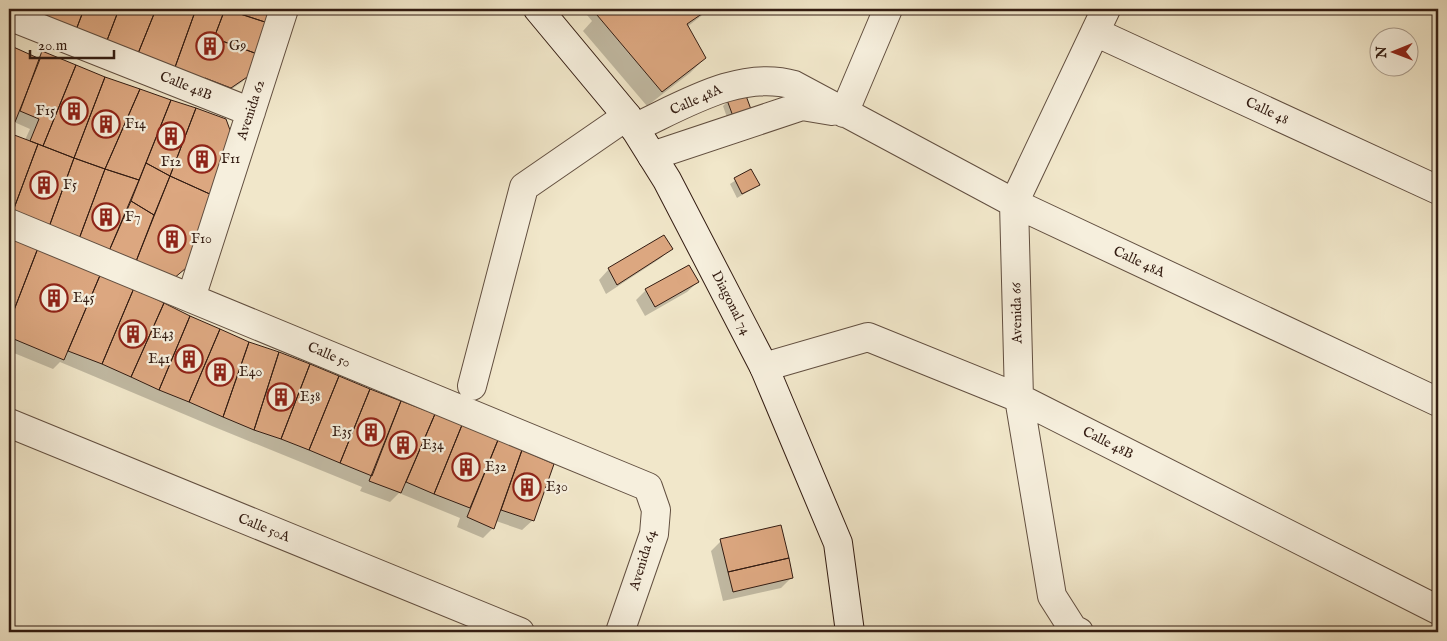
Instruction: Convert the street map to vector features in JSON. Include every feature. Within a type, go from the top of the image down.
[{"type":"street","name":"Avenida 62","points":[[191,298],[284,9]]},
{"type":"street","name":"Diagonal 74","points":[[538,9],[631,122],[667,180],[764,367],[838,543],[850,632]]},
{"type":"street","points":[[844,113],[888,9]]},
{"type":"street","name":"Calle 48B","points":[[9,16],[251,112]]},
{"type":"street","name":"Calle 48","points":[[1100,20],[1438,190]]},
{"type":"street","name":"Avenida 66","points":[[1076,631],[1052,596],[1019,398],[1014,203],[1100,20]]},
{"type":"street","name":"Calle 48A","points":[[472,386],[524,187],[631,122],[728,86],[780,81],[794,85],[1014,203],[1438,402]]},
{"type":"street","name":"Calle 48A","points":[[652,156],[802,106],[844,113]]},
{"type":"street","name":"Calle 50","points":[[9,223],[648,487]]},
{"type":"street","name":"Calle 48B","points":[[764,367],[868,337],[1019,398],[1438,610]]},
{"type":"street","name":"Calle 50A","points":[[9,423],[520,632]]},
{"type":"street","name":"Avenida 64","points":[[620,632],[654,534],[656,510],[648,487]]},
{"type":"building","points":[[25,9],[50,9],[47,17]]},
{"type":"building","points":[[50,9],[84,9],[76,30],[47,17]]},
{"type":"building","points":[[84,9],[119,9],[106,43],[76,30]]},
{"type":"building","points":[[119,9],[156,9],[137,56],[106,43]]},
{"type":"building","points":[[156,9],[196,9],[174,70],[137,56]]},
{"type":"building","name":"G9","points":[[196,9],[225,9],[214,38],[260,55],[253,73],[231,88],[205,78],[204,84],[174,70]]},
{"type":"building","points":[[225,9],[273,9],[268,23]]},
{"type":"building","points":[[225,9],[268,23],[260,55],[214,38]]},
{"type":"building","points":[[605,9],[709,9],[687,24],[706,58],[662,92],[597,15]]},
{"type":"building","points":[[9,45],[40,59],[15,122],[9,120]]},
{"type":"building","points":[[42,51],[76,65],[43,146],[30,141],[39,119],[20,111]]},
{"type":"building","name":"F15","points":[[76,65],[105,77],[74,158],[43,146]]},
{"type":"building","name":"F14","points":[[105,77],[140,89],[105,169],[74,158]]},
{"type":"building","points":[[140,89],[171,100],[139,180],[105,169]]},
{"type":"building","points":[[745,93],[752,112],[734,119],[727,100]]},
{"type":"building","name":"F12","points":[[171,100],[196,108],[170,176],[146,163]]},
{"type":"building","name":"F11","points":[[196,108],[226,119],[234,141],[212,195],[170,176]]},
{"type":"building","points":[[9,133],[38,144],[13,211],[9,209]]},
{"type":"building","name":"F5","points":[[38,144],[74,158],[49,227],[13,211]]},
{"type":"building","points":[[74,158],[105,169],[79,239],[49,227]]},
{"type":"building","points":[[146,163],[170,176],[154,215],[131,201]]},
{"type":"building","name":"F7","points":[[105,169],[139,180],[109,251],[79,239]]},
{"type":"building","points":[[751,169],[760,185],[742,194],[734,178]]},
{"type":"building","name":"F10","points":[[170,176],[212,195],[192,263],[173,279],[135,264]]},
{"type":"building","points":[[131,201],[154,215],[135,264],[109,251]]},
{"type":"building","points":[[664,235],[673,249],[617,285],[608,268]]},
{"type":"building","points":[[9,237],[38,248],[9,323]]},
{"type":"building","name":"E45","points":[[38,248],[101,273],[64,360],[9,337],[9,323]]},
{"type":"building","points":[[689,265],[699,282],[655,307],[645,289]]},
{"type":"building","points":[[101,273],[134,288],[102,364],[68,351]]},
{"type":"building","name":"E43","points":[[134,288],[164,303],[131,377],[102,364]]},
{"type":"building","points":[[164,303],[190,316],[159,390],[131,377]]},
{"type":"building","name":"E41","points":[[190,316],[220,329],[189,402],[159,390]]},
{"type":"building","name":"E40","points":[[220,329],[249,342],[223,417],[189,402]]},
{"type":"building","points":[[249,342],[279,352],[254,430],[223,417]]},
{"type":"building","name":"E38","points":[[279,352],[310,364],[281,439],[254,430]]},
{"type":"building","points":[[310,364],[339,376],[309,450],[281,439]]},
{"type":"building","points":[[339,376],[370,389],[340,463],[309,450]]},
{"type":"building","name":"E35","points":[[370,389],[401,401],[372,476],[340,463]]},
{"type":"building","name":"E34","points":[[401,401],[435,414],[401,493],[369,481]]},
{"type":"building","points":[[435,414],[462,425],[434,494],[406,482]]},
{"type":"building","name":"E32","points":[[462,425],[498,440],[470,508],[434,494]]},
{"type":"building","points":[[498,440],[522,450],[494,529],[467,517]]},
{"type":"building","name":"E30","points":[[522,450],[554,464],[534,521],[501,510]]},
{"type":"building","points":[[781,525],[789,558],[728,572],[720,539]]},
{"type":"building","points":[[789,558],[793,578],[733,592],[728,572]]},
{"type":"place","name":"G9","points":[[210,46]]},
{"type":"place","name":"F15","points":[[74,111]]},
{"type":"place","name":"F14","points":[[106,124]]},
{"type":"place","name":"F12","points":[[171,136]]},
{"type":"place","name":"F11","points":[[202,159]]},
{"type":"place","name":"F5","points":[[44,185]]},
{"type":"place","name":"F7","points":[[106,217]]},
{"type":"place","name":"F10","points":[[172,239]]},
{"type":"place","name":"E45","points":[[54,298]]},
{"type":"place","name":"E43","points":[[133,334]]},
{"type":"place","name":"E41","points":[[189,359]]},
{"type":"place","name":"E40","points":[[220,372]]},
{"type":"place","name":"E38","points":[[281,397]]},
{"type":"place","name":"E35","points":[[371,432]]},
{"type":"place","name":"E34","points":[[403,445]]},
{"type":"place","name":"E32","points":[[466,467]]},
{"type":"place","name":"E30","points":[[527,487]]}]
